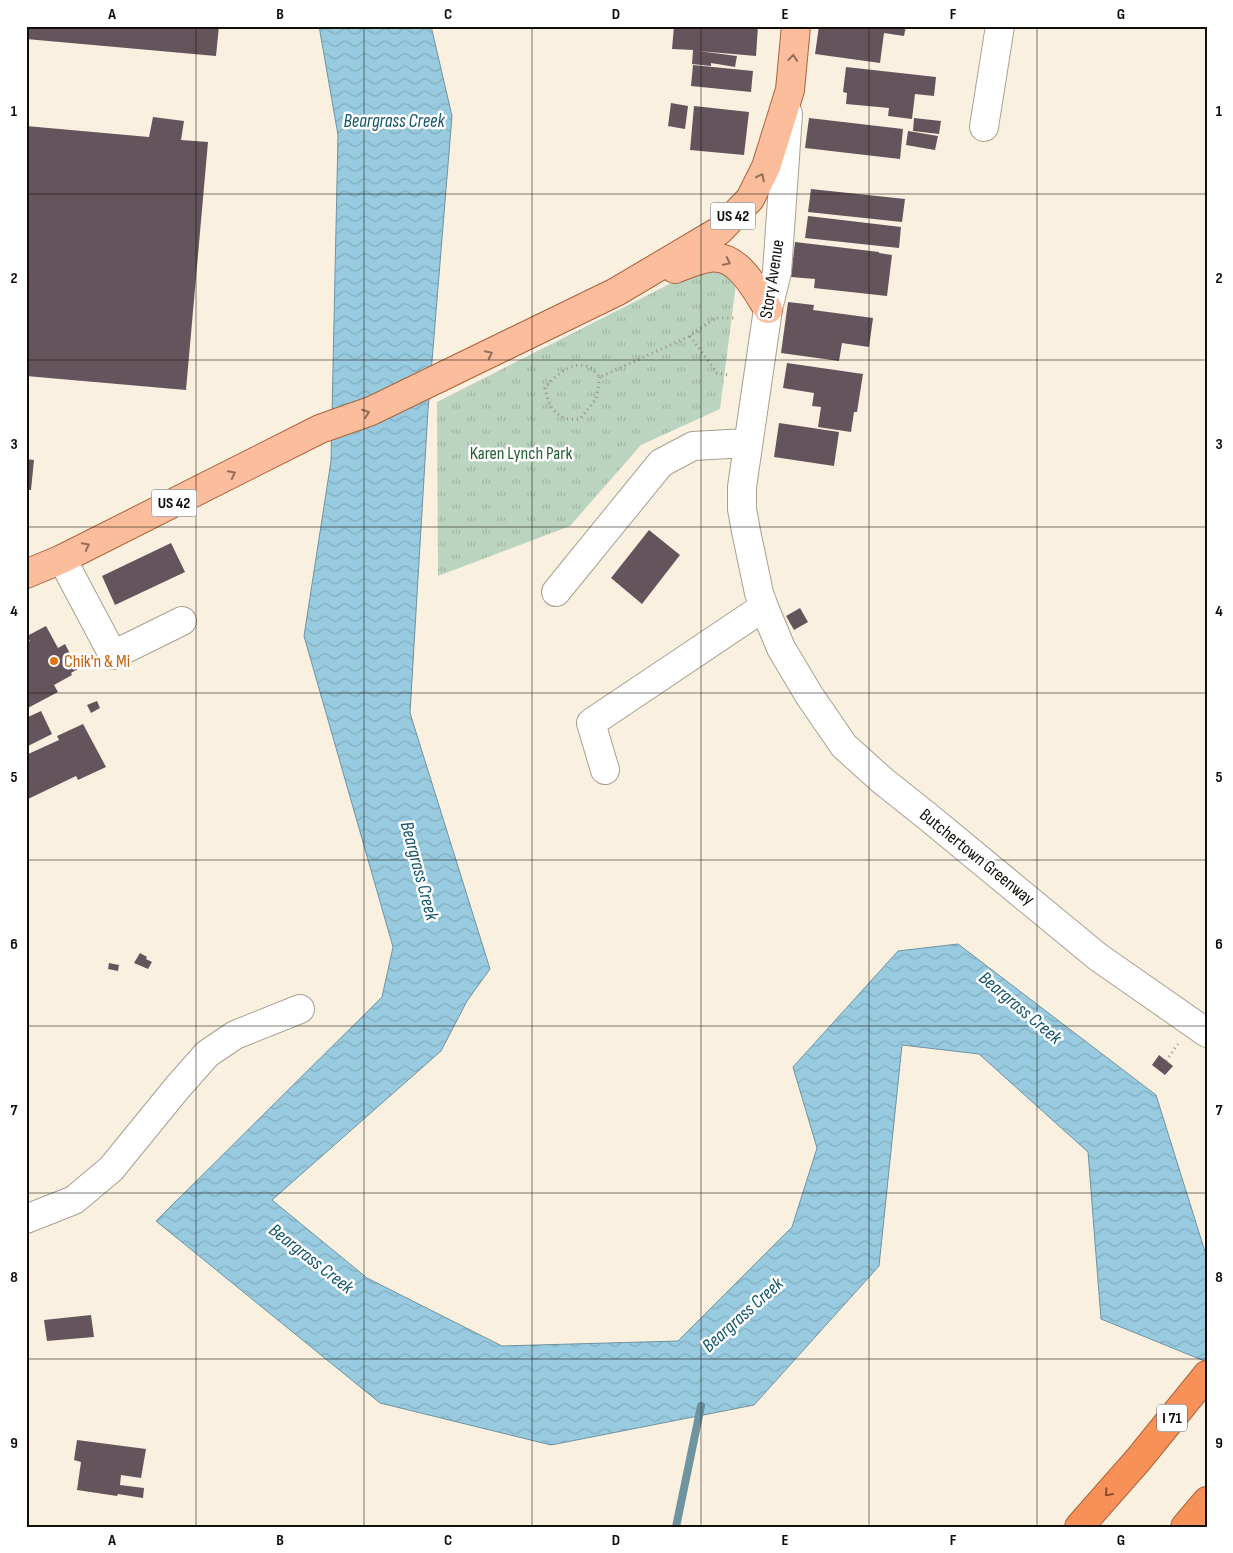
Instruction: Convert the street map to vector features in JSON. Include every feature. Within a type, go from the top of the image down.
[{"type":"highway","name":"I 71","points":[[1079,1527],[1138,1460],[1207,1375]]},
{"type":"highway","points":[[1185,1527],[1207,1501]]},
{"type":"main road","name":"Story Avenue","points":[[790,90],[796,26]]},
{"type":"main road","name":"US 42","points":[[26,574],[320,430],[371,411],[616,292],[719,231],[750,198],[766,167],[790,90]]},
{"type":"main road","points":[[616,292],[710,257],[724,258],[746,276],[768,309]]},
{"type":"street","points":[[984,127],[1000,26]]},
{"type":"street","name":"Story Avenue","points":[[764,607],[759,593],[746,531],[742,509],[742,487],[768,309],[777,272],[790,90]]},
{"type":"street","points":[[556,592],[661,463],[693,446],[748,443]]},
{"type":"street","points":[[62,558],[113,655],[182,621]]},
{"type":"street","points":[[605,770],[591,723],[764,607]]},
{"type":"street","name":"Butchertown Greenway","points":[[764,607],[781,648],[809,695],[844,746],[883,781],[1098,957],[1207,1034]]},
{"type":"street","points":[[26,1219],[74,1200],[111,1169],[207,1054],[235,1035],[300,1009]]},
{"type":"path","points":[[600,377],[690,336],[715,318],[735,318]]},
{"type":"path","points":[[690,336],[717,373],[729,375]]},
{"type":"path","points":[[580,365],[591,368],[600,377],[596,399],[580,419],[569,421],[562,417],[554,411],[547,400],[545,388],[553,377],[566,369],[580,365]]},
{"type":"green space","name":"Karen Lynch Park","points":[[720,264],[737,276],[720,409],[641,445],[570,526],[438,576],[437,402],[695,271]]},
{"type":"water","name":"Beargrass Creek","points":[[319,26],[431,26],[452,116],[428,410],[410,713],[490,969],[467,1001],[441,1051],[272,1200],[367,1278],[502,1346],[678,1341],[792,1227],[817,1148],[793,1067],[898,951],[958,944],[1156,1095],[1207,1258],[1207,1362],[1101,1319],[1088,1152],[979,1054],[902,1045],[879,1266],[754,1405],[551,1445],[380,1403],[156,1221],[382,997],[393,947],[304,636],[331,461],[338,135]]},
{"type":"building","points":[[26,26],[219,26],[216,56],[26,39]]},
{"type":"building","points":[[674,26],[758,26],[756,56],[698,51],[737,56],[735,67],[711,63],[711,66],[692,64],[693,50],[672,49]]},
{"type":"building","points":[[819,26],[906,26],[904,36],[884,33],[880,63],[815,54]]},
{"type":"building","points":[[693,65],[753,71],[751,92],[691,86]]},
{"type":"building","points":[[846,67],[936,77],[934,96],[915,94],[912,119],[888,116],[889,108],[846,104],[847,93],[843,92]]},
{"type":"building","points":[[671,103],[688,106],[685,129],[668,126]]},
{"type":"building","points":[[694,106],[749,112],[744,155],[690,150]]},
{"type":"building","points":[[153,117],[184,121],[181,140],[208,142],[186,390],[26,376],[26,126],[149,137]]},
{"type":"building","points":[[809,118],[903,129],[900,159],[805,148]]},
{"type":"building","points":[[914,118],[941,121],[939,134],[913,131]]},
{"type":"building","points":[[908,131],[938,136],[935,150],[906,145]]},
{"type":"building","points":[[811,189],[905,199],[902,222],[808,212]]},
{"type":"building","points":[[808,216],[901,227],[899,248],[805,238]]},
{"type":"building","points":[[795,242],[892,255],[887,296],[814,288],[815,279],[791,277]]},
{"type":"building","points":[[788,302],[814,305],[813,310],[873,318],[869,347],[842,343],[839,361],[781,353]]},
{"type":"building","points":[[787,363],[863,374],[857,412],[854,412],[851,432],[818,427],[821,407],[812,406],[814,393],[783,388]]},
{"type":"building","points":[[779,423],[839,432],[834,466],[774,457]]},
{"type":"building","points":[[26,459],[34,460],[31,490],[26,490]]},
{"type":"building","points":[[649,530],[680,555],[642,604],[611,578]]},
{"type":"building","points":[[171,543],[185,572],[115,605],[102,576]]},
{"type":"building","points":[[800,608],[808,622],[794,630],[786,616]]},
{"type":"building","points":[[46,626],[58,648],[65,644],[78,669],[71,673],[72,675],[54,685],[58,692],[26,709],[26,643],[30,641],[27,636]]},
{"type":"building","points":[[97,701],[100,708],[91,713],[87,705]]},
{"type":"building","points":[[41,711],[52,734],[26,747],[26,718]]},
{"type":"building","points":[[83,724],[106,767],[78,780],[76,776],[26,800],[26,755],[59,740],[57,736]]},
{"type":"building","points":[[140,953],[152,962],[148,969],[134,963]]},
{"type":"building","points":[[109,963],[119,965],[118,971],[108,969]]},
{"type":"building","points":[[1159,1055],[1173,1066],[1165,1075],[1152,1065]]},
{"type":"building","points":[[91,1315],[94,1337],[47,1341],[44,1320]]},
{"type":"building","points":[[77,1440],[146,1449],[141,1478],[121,1475],[120,1485],[144,1488],[143,1498],[77,1490],[81,1462],[74,1460]]},
{"type":"waterway","points":[[676,1527],[701,1406]]},
{"type":"place","name":"Chik'n & Mi","points":[[54,661]]}]
